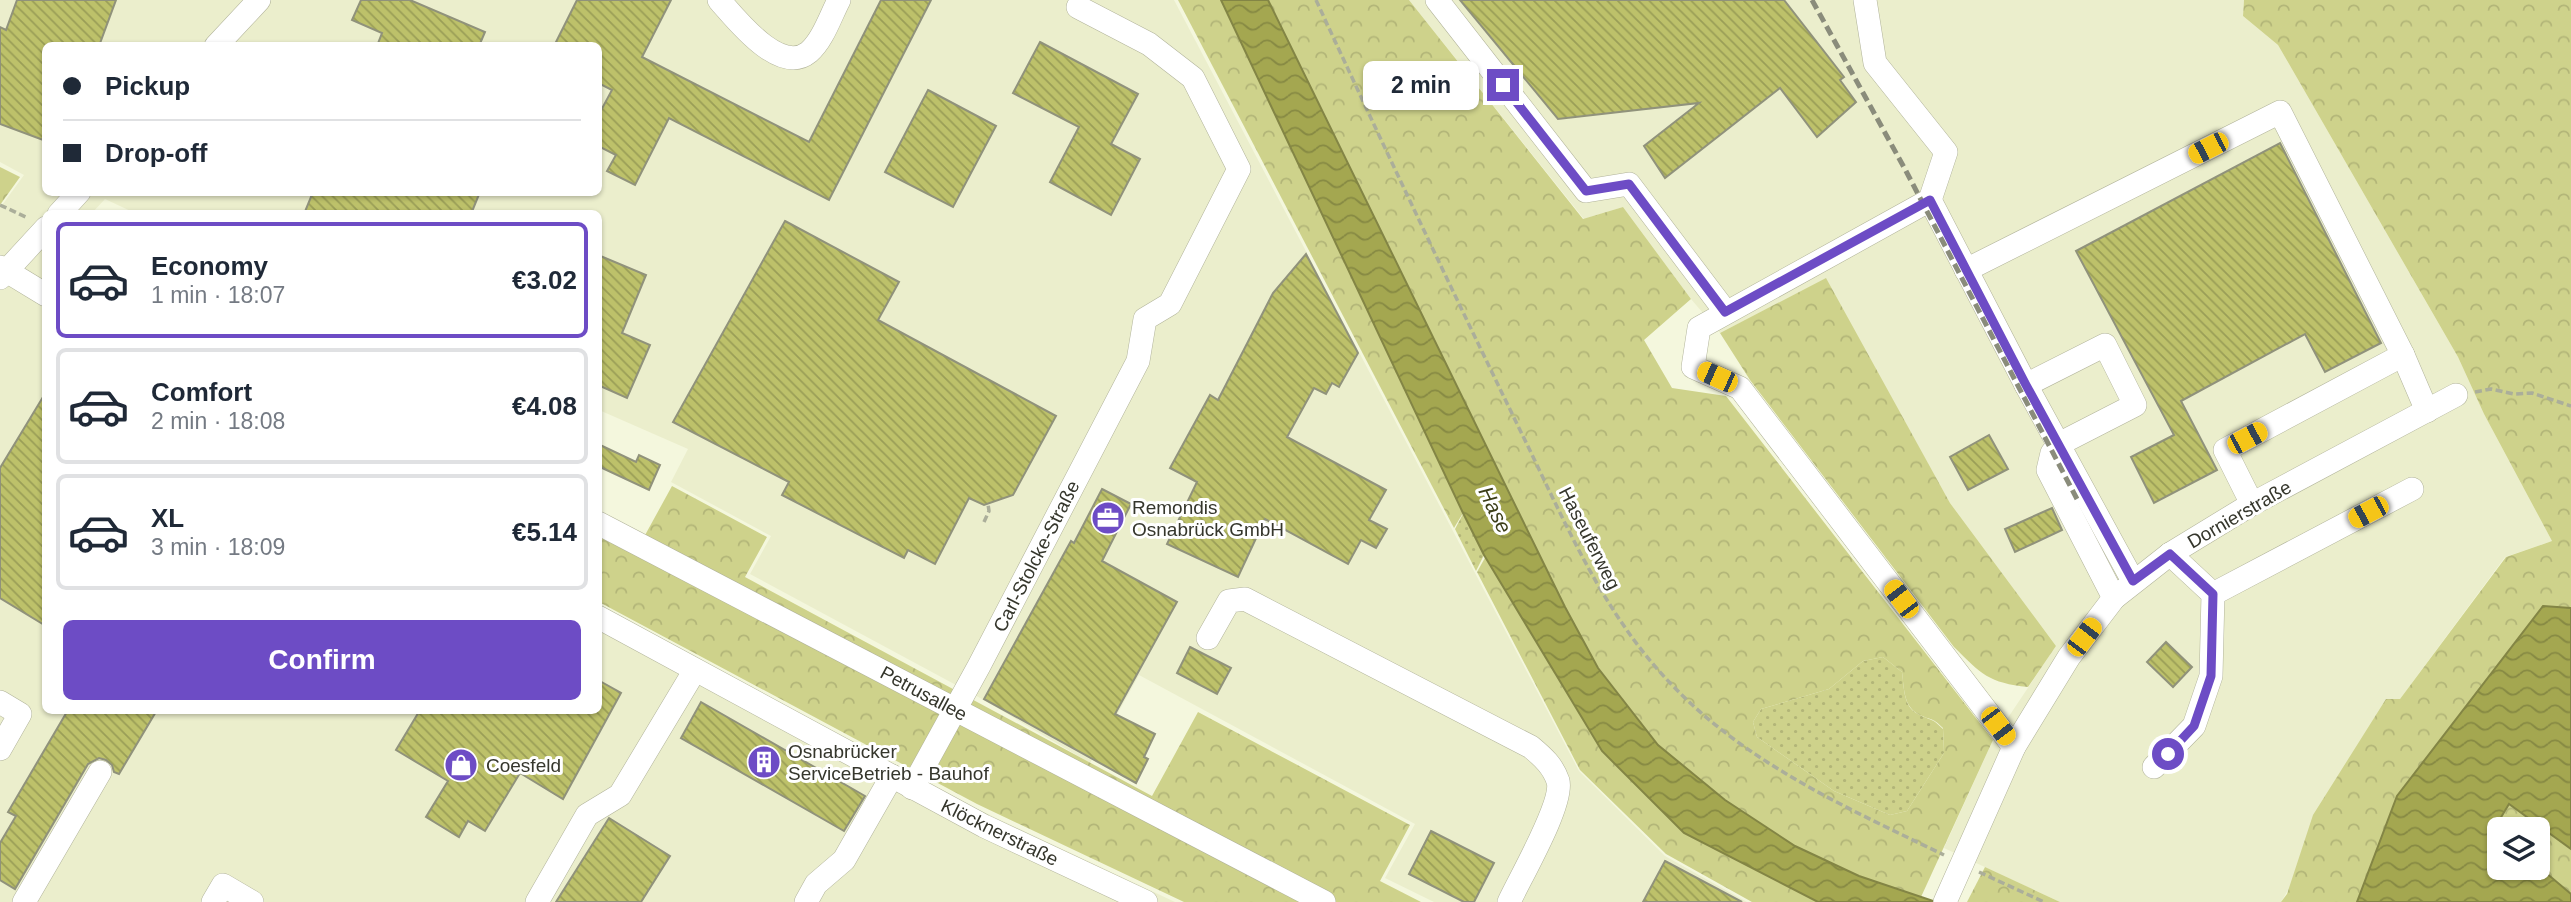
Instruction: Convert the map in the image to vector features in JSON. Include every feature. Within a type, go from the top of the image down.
[{"type":"street","points":[[719,0],[754,40],[791,57],[800,57],[815,46],[839,0]]},
{"type":"street","points":[[1437,0],[1586,191],[1629,184],[1725,312]]},
{"type":"street","points":[[1865,0],[1875,63],[1946,152],[1930,200],[1699,328],[1693,367],[1740,388],[2014,747]]},
{"type":"street","points":[[220,42],[256,1]]},
{"type":"street","name":"Carl-Stolcke-Straße","points":[[912,788],[956,710],[1138,361],[1145,319],[1170,304],[1238,169],[1193,78],[1149,44],[1078,7]]},
{"type":"street","points":[[1966,270],[2280,112],[2403,355],[2427,411]]},
{"type":"street","points":[[63,210],[76,196]]},
{"type":"street","points":[[1930,200],[2026,385],[2133,581]]},
{"type":"street","points":[[40,225],[2,272],[42,293]]},
{"type":"street","points":[[2026,385],[2105,345],[2135,405],[2059,444],[2052,453],[2048,470],[2113,598]]},
{"type":"street","points":[[2252,504],[2225,450],[2403,355]]},
{"type":"street","name":"Dornierstraße","points":[[1946,900],[2014,747],[2069,657],[2113,598],[2170,554],[2252,504],[2456,395]]},
{"type":"street","points":[[2213,594],[2412,489]]},
{"type":"street","name":"Petrusallee","points":[[602,525],[1324,902]]},
{"type":"street","points":[[2154,767],[2194,726],[2211,676],[2213,594],[2170,554]]},
{"type":"street","points":[[1208,638],[1229,601],[1245,599],[1531,747],[1548,761],[1559,783],[1555,808],[1509,902]]},
{"type":"street","name":"Klöcknerstraße","points":[[602,619],[984,826],[1122,897],[1146,902]]},
{"type":"street","points":[[537,902],[587,815],[620,795],[695,670]]},
{"type":"street","points":[[0,702],[20,714],[0,749]]},
{"type":"street","points":[[24,902],[100,772]]},
{"type":"street","points":[[806,902],[816,884],[844,860],[892,776]]},
{"type":"street","points":[[213,902],[223,885],[252,902]]},
{"type":"path","name":"Haseuferweg","points":[[1315,0],[1493,375],[1595,582],[1632,641],[1675,688],[1719,727],[1825,798],[2044,902]]},
{"type":"path","points":[[0,205],[40,225]]},
{"type":"path","points":[[2456,395],[2491,389],[2514,394],[2532,393],[2569,403]]},
{"type":"path","points":[[984,522],[989,511],[988,504]]},
{"type":"shaded area","points":[[0,0],[1174,0],[1579,771],[1665,856],[1747,902],[1434,902],[1385,878],[1415,824],[1139,675],[1090,763],[982,699],[750,574],[771,536],[671,482],[688,449],[602,411],[602,210],[128,210],[105,199],[95,210],[42,210],[42,714],[602,714],[602,608],[975,808],[1175,902],[0,902],[0,208],[24,175],[0,162]]},
{"type":"shaded area","points":[[1409,0],[2244,0],[2243,16],[2278,45],[2458,357],[2484,414],[2552,541],[2505,557],[2400,699],[2281,902],[2060,902],[1944,848],[1993,740],[2056,646],[1950,503],[1825,279],[1720,333],[1691,299],[1623,207],[1584,219]]},
{"type":"green space","points":[[1178,0],[1221,0],[1463,513],[1454,528]]},
{"type":"green space","points":[[1268,0],[1409,0],[1583,219],[1623,207],[1691,299],[1644,340],[1672,388],[1726,396],[1993,740],[1921,897],[1859,876],[1795,846],[1725,800],[1658,745],[1598,668],[1565,607]],"holes":[[[1883,657],[1902,672],[1909,706],[1943,728],[1944,753],[1907,811],[1890,815],[1834,791],[1757,737],[1753,722],[1761,709],[1829,689],[1863,661]]]},
{"type":"green space","points":[[2244,0],[2571,0],[2571,902],[2281,902],[2287,894],[2313,815],[2386,699],[2400,699],[2506,557],[2552,541],[2484,414],[2458,357],[2278,45],[2243,16]]},
{"type":"green space","points":[[0,167],[20,177],[0,205]]},
{"type":"green space","points":[[1826,278],[1950,503],[2056,646],[2028,687],[2004,683],[1987,676],[1954,647],[1750,380],[1720,333]]},
{"type":"green space","points":[[672,486],[767,537],[745,577],[1152,796],[1198,712],[1410,825],[1380,881],[1421,902],[1184,902],[977,804],[602,604],[602,515],[644,537]]},
{"type":"green space","points":[[1463,514],[1484,555],[1476,571],[1455,529]]},
{"type":"green space","points":[[1486,556],[1602,751],[1684,833],[1818,902],[1752,902],[1666,854],[1580,770],[1477,572]]},
{"type":"green space","points":[[1883,657],[1902,672],[1905,696],[1913,711],[1943,729],[1944,753],[1907,811],[1890,815],[1834,791],[1757,737],[1753,722],[1761,709],[1829,689],[1863,661]]},
{"type":"green space","points":[[1985,867],[2060,902],[1967,902]]},
{"type":"water","name":"Hase","points":[[1221,0],[1268,0],[1565,607],[1598,668],[1658,745],[1725,800],[1795,846],[1859,876],[1936,902],[1818,902],[1684,833],[1602,751],[1484,555]]},
{"type":"water","points":[[2543,606],[2571,608],[2571,849],[2550,834],[2550,817],[2527,817],[2509,804],[2501,817],[2487,817],[2487,880],[2550,880],[2550,876],[2571,894],[2571,902],[2357,902],[2397,796]]},
{"type":"building","points":[[17,0],[116,0],[100,42],[42,42],[42,140],[0,124],[0,27],[6,30]]},
{"type":"building","points":[[361,0],[410,0],[485,32],[481,42],[379,42],[382,33],[352,20]]},
{"type":"building","points":[[577,0],[671,0],[642,57],[809,142],[881,0],[931,0],[829,200],[669,118],[635,185],[607,171],[616,155],[602,148],[602,109],[612,90],[602,85],[602,42],[556,42]]},
{"type":"building","points":[[1460,0],[1784,0],[1844,77],[1840,80],[1856,102],[1817,137],[1780,88],[1665,178],[1644,146],[1699,103],[1558,119]]},
{"type":"building","points":[[1040,42],[1138,94],[1111,144],[1140,159],[1111,215],[1050,182],[1079,127],[1013,93]]},
{"type":"building","points":[[928,90],[996,126],[953,207],[885,172]]},
{"type":"building","points":[[2280,143],[2381,343],[2325,372],[2305,334],[2181,401],[2217,470],[2154,503],[2131,457],[2174,435],[2076,251]]},
{"type":"building","points":[[311,196],[478,196],[473,210],[306,210]]},
{"type":"building","points":[[785,221],[899,282],[878,320],[1056,416],[1013,495],[984,505],[969,498],[935,564],[908,550],[904,558],[782,495],[789,482],[673,422]]},
{"type":"building","points":[[1306,254],[1358,353],[1339,387],[1332,383],[1326,394],[1314,388],[1287,437],[1386,490],[1369,520],[1387,529],[1376,548],[1361,540],[1348,564],[1265,519],[1238,577],[1167,544],[1197,482],[1170,468],[1210,395],[1218,400],[1273,293]]},
{"type":"building","points":[[602,257],[646,275],[622,333],[650,345],[627,398],[602,387]]},
{"type":"building","points":[[42,399],[42,624],[0,598],[0,468]]},
{"type":"building","points":[[1989,435],[2008,469],[1968,490],[1950,457]]},
{"type":"building","points":[[602,446],[636,462],[639,455],[660,465],[649,490],[602,468]]},
{"type":"building","points":[[1102,489],[1131,504],[1102,561],[1177,602],[1115,714],[1155,734],[1144,757],[1148,759],[1136,783],[984,699]]},
{"type":"building","points":[[2052,508],[2062,530],[2015,552],[2005,529]]},
{"type":"building","points":[[2166,642],[2192,667],[2173,687],[2147,662]]},
{"type":"building","points":[[1190,647],[1231,668],[1217,694],[1177,673]]},
{"type":"building","name":"Coesfeld","points":[[602,682],[621,693],[563,799],[520,773],[485,831],[468,821],[459,837],[426,817],[448,781],[396,750],[418,714],[602,714]]},
{"type":"building","name":"Osnabrücker ServiceBetrieb - Bauhof","points":[[701,702],[865,796],[844,831],[681,738]]},
{"type":"building","points":[[66,714],[155,714],[119,774],[114,772],[112,765],[106,760],[99,758],[88,764],[15,889],[0,880],[0,843],[16,816],[8,812]]},
{"type":"building","points":[[609,818],[670,856],[641,902],[556,902]]},
{"type":"building","points":[[1431,831],[1494,863],[1474,902],[1464,902],[1409,874]]},
{"type":"building","points":[[1665,861],[1742,902],[1643,902]]},
{"type":"railway","points":[[1812,0],[1906,171],[2077,499]]},
{"type":"place","name":"Remondis Osnabrück GmbH","points":[[1108,518]]},
{"type":"place","name":"Osnabrücker ServiceBetrieb - Bauhof","points":[[764,762]]},
{"type":"place","name":"Coesfeld","points":[[461,765]]},
{"type":"route","points":[[1503,85],[1586,191],[1629,184],[1725,312],[1930,200],[2026,385],[2133,581],[2170,554],[2213,594],[2211,676],[2194,726],[2168,754]]}]
